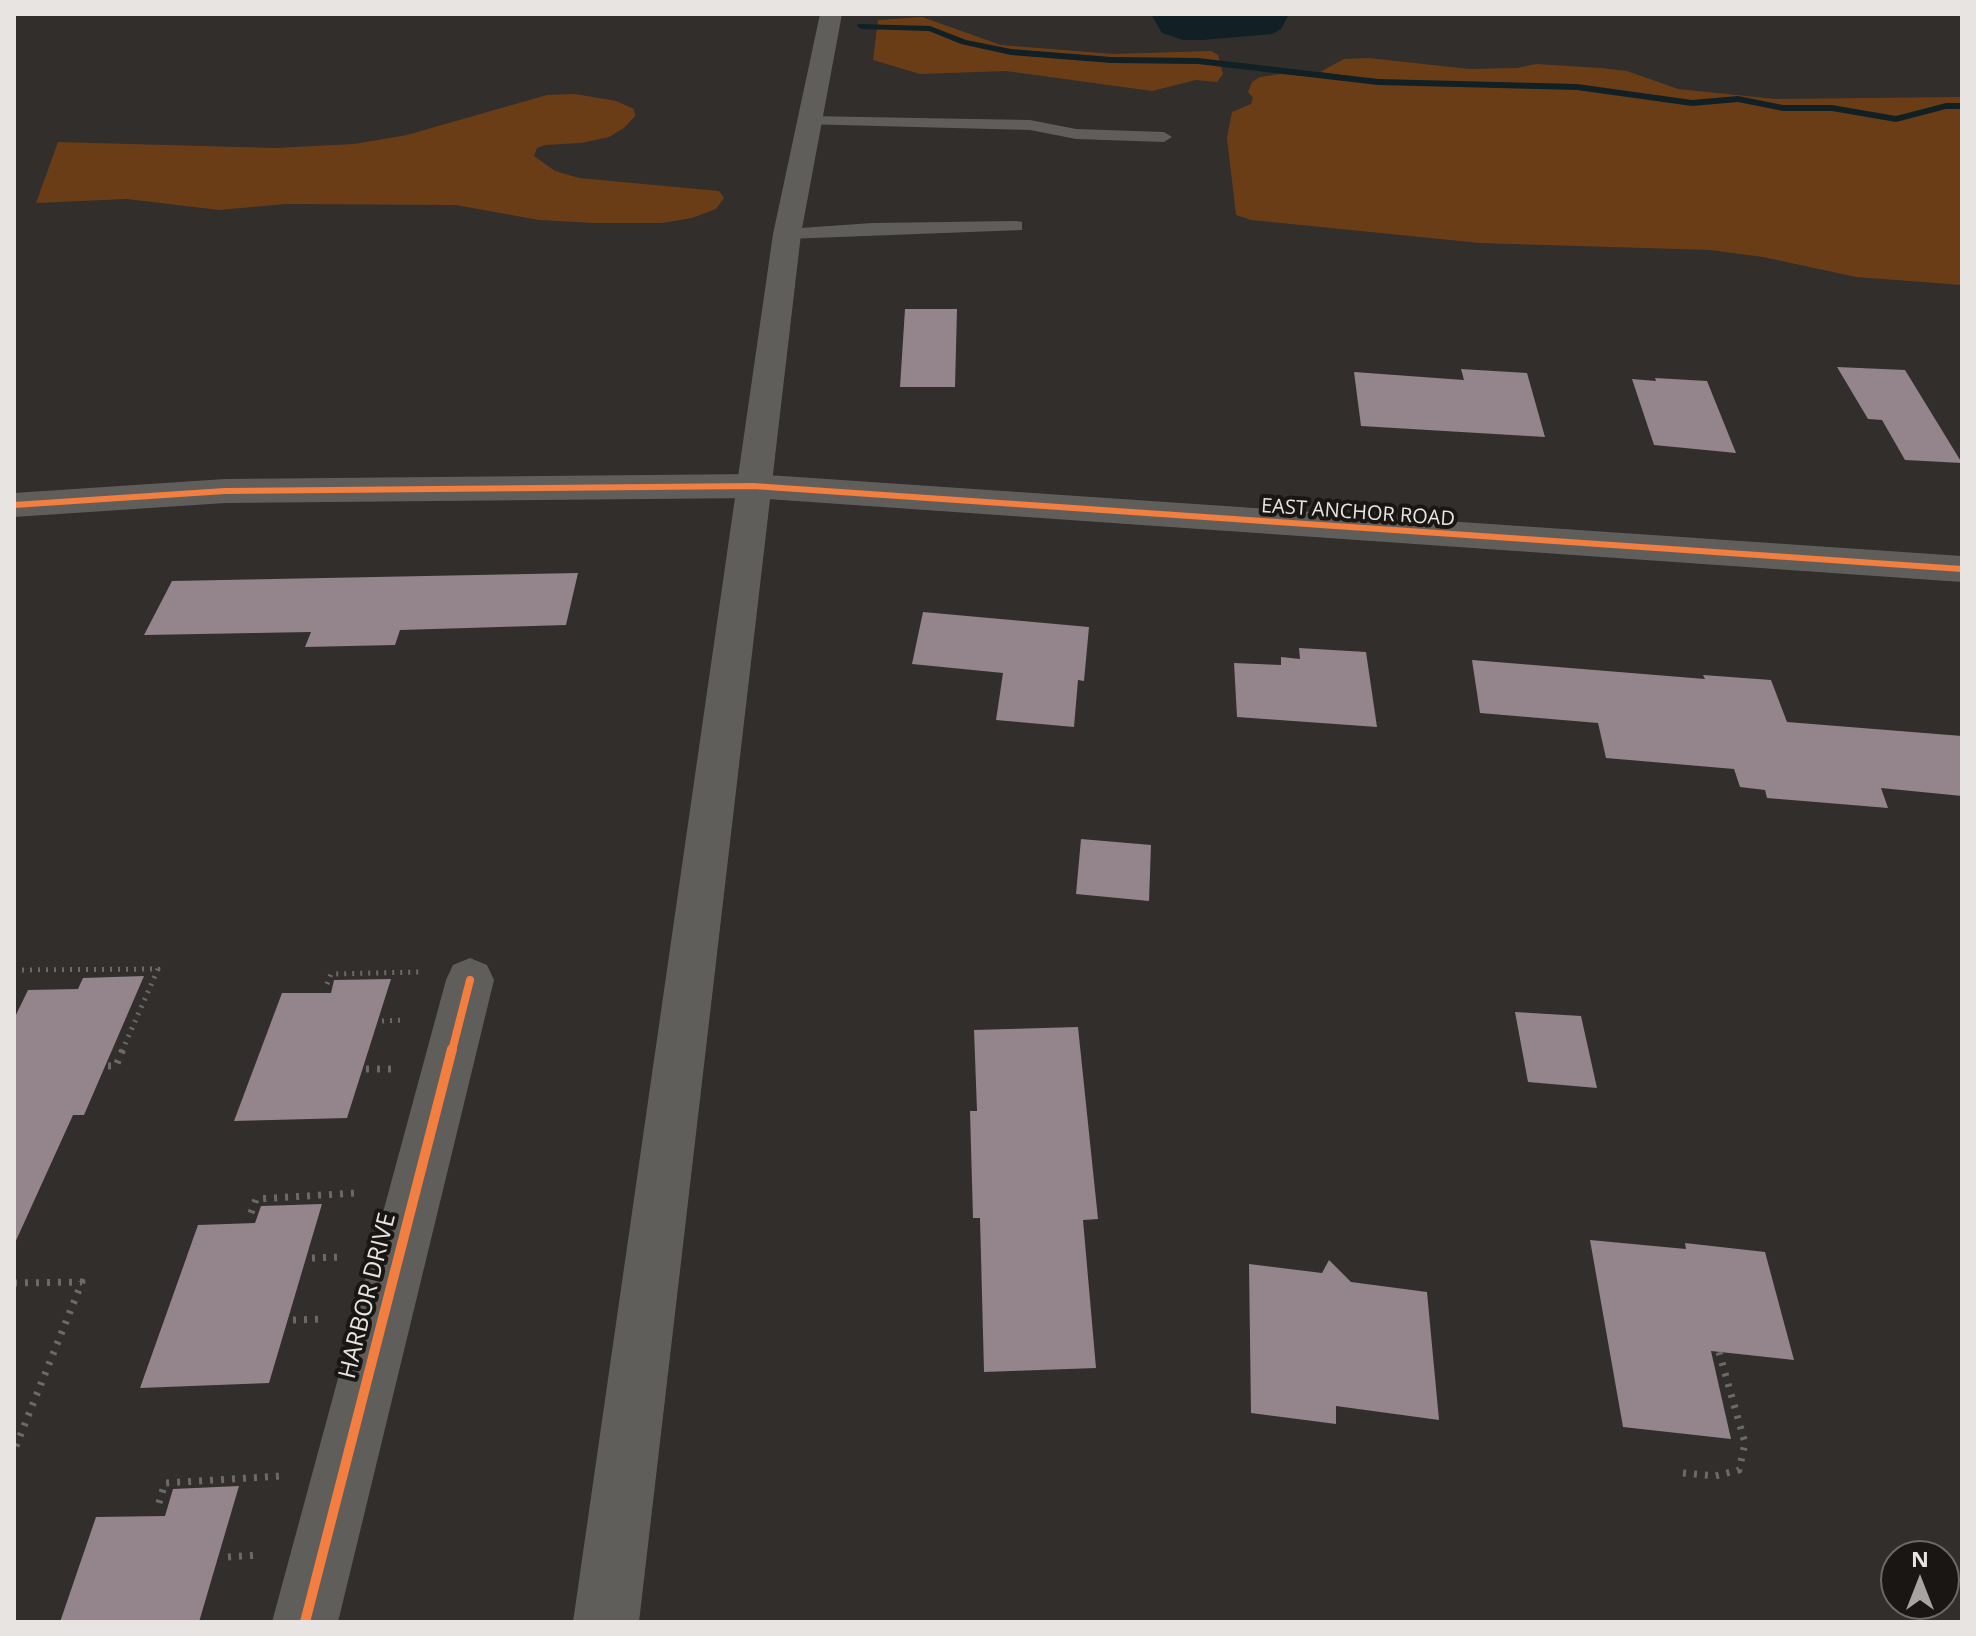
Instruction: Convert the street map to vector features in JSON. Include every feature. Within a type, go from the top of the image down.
[{"type":"street","points":[[606,1622],[787,234],[807,121],[831,14]]},
{"type":"street","name":"EAST ANCHOR ROAD","points":[[14,505],[225,491],[753,486],[1962,569]]},
{"type":"street","name":"HARBOR DRIVE","points":[[305,1622],[446,976]]},
{"type":"lane","points":[[807,121],[1030,125],[1076,134],[1164,137]]},
{"type":"lane","points":[[787,234],[872,228],[1016,226]]},
{"type":"path","points":[[14,970],[158,969],[116,1066],[108,1066]]},
{"type":"path","points":[[327,984],[331,974],[446,976]]},
{"type":"path","points":[[129,1016],[138,1016]]},
{"type":"path","points":[[382,1021],[409,1020]]},
{"type":"path","points":[[366,1069],[393,1069]]},
{"type":"path","points":[[251,1213],[256,1199],[359,1193]]},
{"type":"path","points":[[312,1258],[341,1257]]},
{"type":"path","points":[[14,1283],[82,1282],[14,1451]]},
{"type":"path","points":[[293,1320],[325,1319]]},
{"type":"path","points":[[1683,1473],[1715,1476],[1739,1470],[1745,1443],[1719,1352]]},
{"type":"path","points":[[159,1503],[165,1483],[282,1476]]},
{"type":"path","points":[[228,1557],[259,1555]]},
{"type":"shaded area","points":[[1151,14],[1289,14],[1281,29],[1272,34],[1183,40],[1162,33]]},
{"type":"shaded area","points":[[922,17],[1001,45],[1114,54],[1211,51],[1218,55],[1223,74],[1217,82],[1196,80],[1152,91],[1006,71],[920,74],[873,60],[878,20]]},
{"type":"shaded area","points":[[1369,58],[1469,69],[1517,68],[1536,64],[1601,68],[1627,71],[1678,89],[1775,99],[1962,97],[1962,285],[1856,277],[1763,257],[1710,250],[1480,243],[1251,220],[1236,215],[1227,138],[1232,112],[1251,104],[1253,98],[1248,92],[1252,82],[1260,77],[1281,74],[1396,84],[1536,86],[1378,80],[1320,72],[1344,59]]},
{"type":"shaded area","points":[[575,94],[616,101],[634,109],[635,116],[624,128],[609,137],[581,143],[545,145],[537,148],[534,156],[555,171],[579,178],[719,191],[724,198],[716,209],[692,218],[662,223],[593,223],[539,220],[456,205],[286,204],[219,210],[127,199],[36,203],[58,142],[274,148],[354,144],[407,135],[547,95]]},
{"type":"building","points":[[905,309],[957,309],[955,387],[900,387]]},
{"type":"building","points":[[1837,367],[1905,370],[1962,463],[1905,460],[1882,420],[1868,419]]},
{"type":"building","points":[[1461,369],[1527,373],[1545,437],[1361,426],[1354,372],[1464,380]]},
{"type":"building","points":[[1655,378],[1707,381],[1736,453],[1654,445],[1632,379],[1656,381]]},
{"type":"building","points":[[578,573],[566,625],[400,630],[395,645],[305,647],[311,632],[144,635],[172,581]]},
{"type":"building","points":[[923,612],[1089,627],[1084,681],[1078,680],[1074,727],[996,720],[1003,673],[912,664]]},
{"type":"building","points":[[1299,648],[1366,652],[1377,727],[1237,717],[1234,663],[1281,665],[1281,657],[1300,659]]},
{"type":"building","points":[[1472,660],[1705,679],[1703,675],[1771,680],[1787,722],[1962,736],[1962,796],[1881,788],[1888,808],[1767,798],[1765,790],[1740,787],[1734,769],[1606,758],[1598,723],[1480,713]]},
{"type":"building","points":[[1081,839],[1151,845],[1149,901],[1076,894]]},
{"type":"building","points":[[144,976],[84,1115],[73,1115],[14,1245],[14,1019],[28,990],[78,989],[83,978]]},
{"type":"building","points":[[391,979],[347,1118],[234,1121],[282,993],[331,993],[334,980]]},
{"type":"building","points":[[1515,1012],[1581,1016],[1597,1088],[1528,1082]]},
{"type":"building","points":[[1078,1027],[1098,1219],[1083,1220],[1096,1368],[984,1372],[980,1218],[973,1218],[970,1111],[977,1111],[974,1030]]},
{"type":"building","points":[[322,1204],[269,1383],[140,1388],[198,1225],[255,1223],[261,1206]]},
{"type":"building","points":[[1590,1240],[1686,1249],[1685,1243],[1765,1252],[1794,1360],[1711,1351],[1731,1439],[1623,1427]]},
{"type":"building","points":[[1329,1260],[1351,1282],[1427,1292],[1439,1420],[1336,1406],[1336,1424],[1251,1413],[1249,1264],[1322,1273]]},
{"type":"building","points":[[239,1486],[199,1622],[60,1622],[96,1517],[165,1516],[173,1489]]},
{"type":"waterway","points":[[861,26],[930,29],[964,42],[1011,52],[1111,60],[1198,61],[1378,82],[1577,87],[1692,103],[1738,99],[1783,108],[1832,108],[1896,119],[1946,106],[1962,106]]},
{"type":"cycle path","points":[[14,505],[225,491],[753,486],[1962,569]]},
{"type":"cycle path","points":[[305,1622],[470,980]]}]
